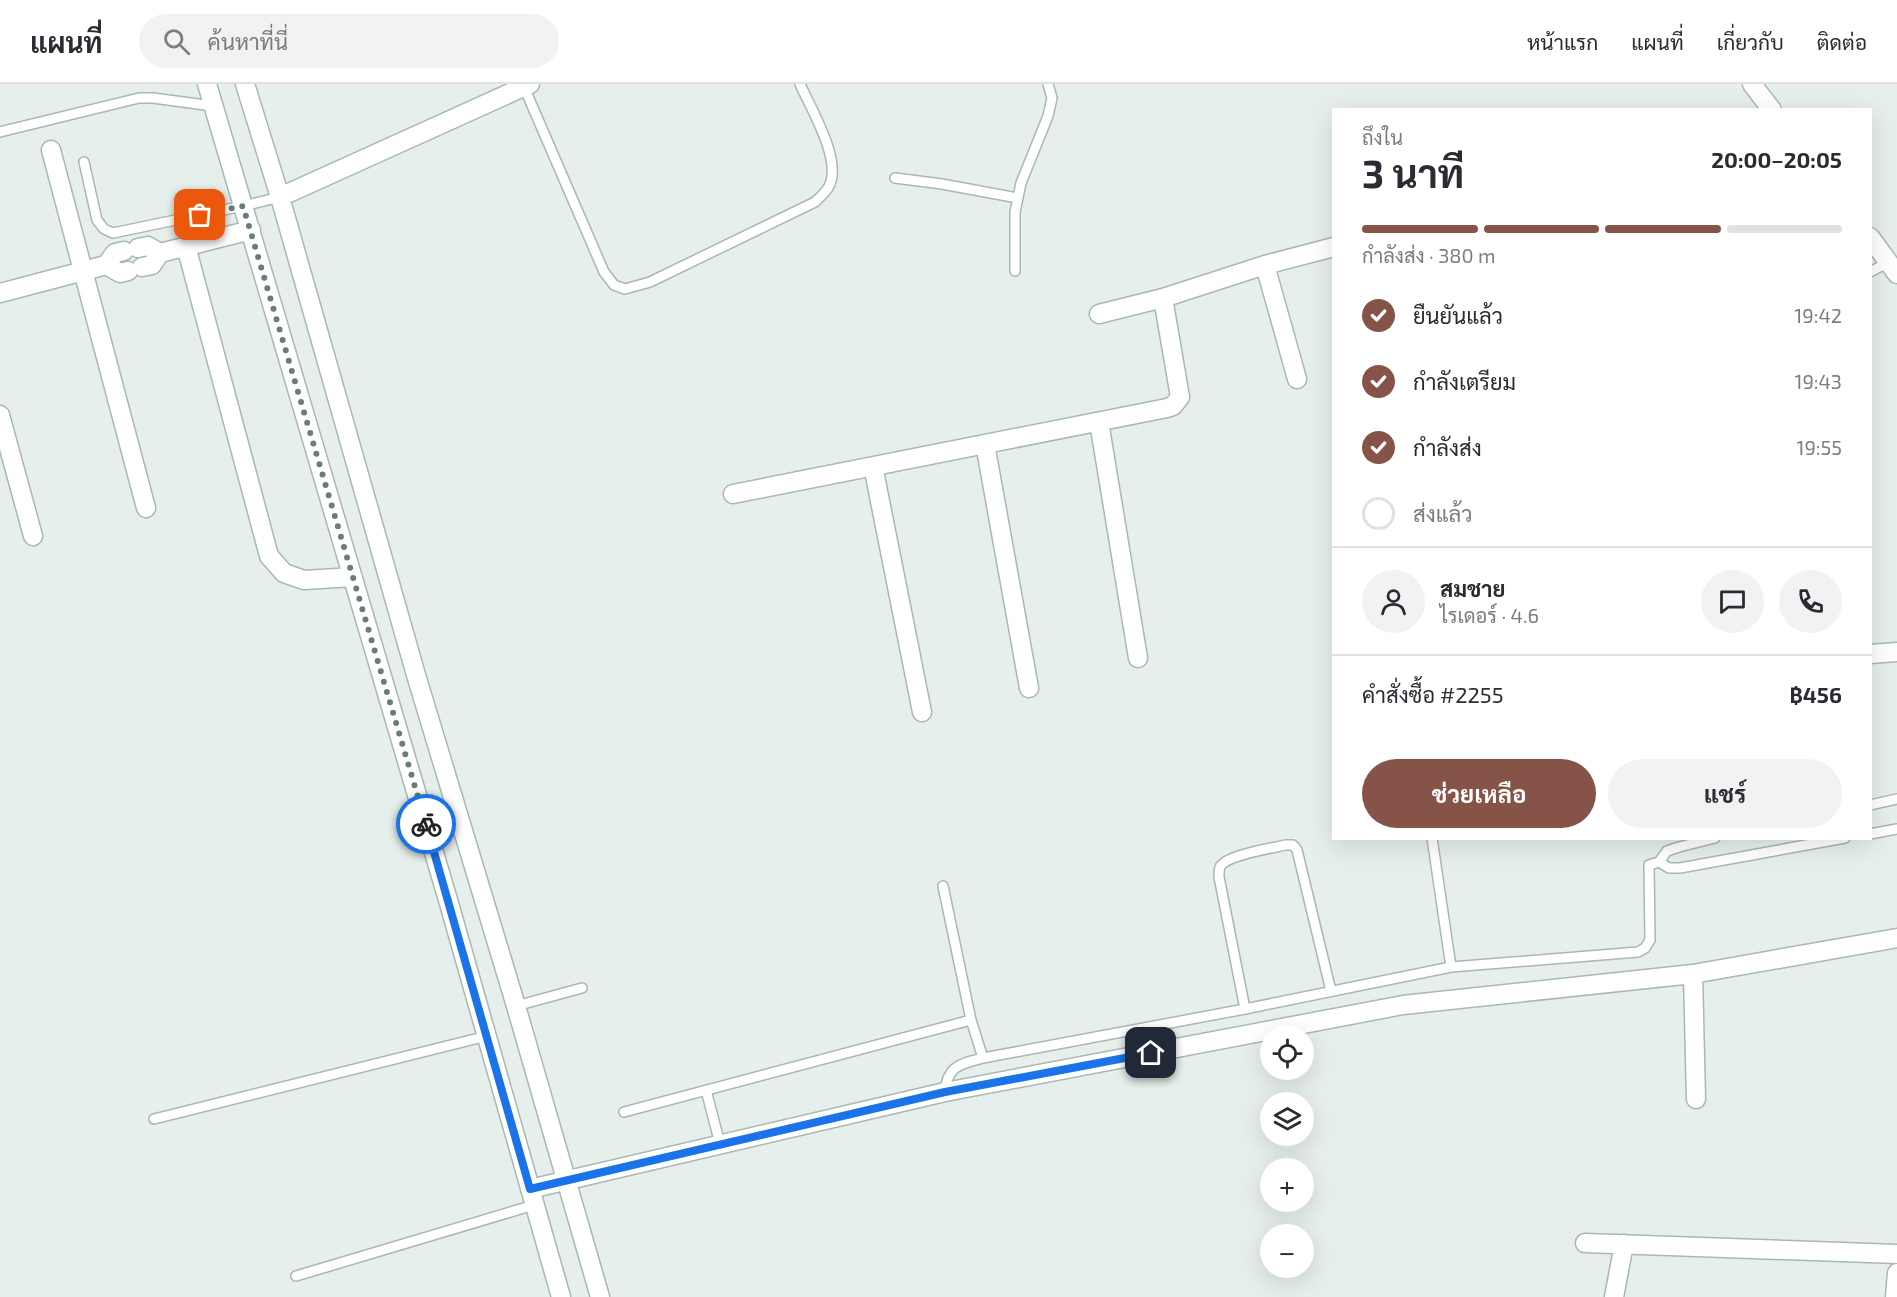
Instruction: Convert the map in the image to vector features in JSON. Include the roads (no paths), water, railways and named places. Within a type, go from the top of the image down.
[{"type":"street","points":[[207,84],[250,205],[251,230],[487,1036],[536,1193],[561,1297]]},
{"type":"street","points":[[245,84],[416,675],[516,1006],[564,1181],[600,1297]]},
{"type":"street","points":[[1752,84],[1770,108]]},
{"type":"street","points":[[278,197],[527,85]]},
{"type":"street","points":[[51,150],[146,508]]},
{"type":"street","points":[[106,265],[120,273],[152,264],[160,253],[251,230]]},
{"type":"street","points":[[1872,240],[1893,268]]},
{"type":"street","points":[[0,293],[106,265],[115,253],[148,246],[160,253]]},
{"type":"street","points":[[186,246],[269,556],[284,573],[304,580],[353,577]]},
{"type":"street","points":[[1099,314],[1163,298],[1265,265],[1332,248]]},
{"type":"street","points":[[1265,265],[1297,379]]},
{"type":"street","points":[[733,494],[1167,408],[1179,397],[1163,298]]},
{"type":"street","points":[[0,415],[33,536]]},
{"type":"street","points":[[1099,422],[1138,658]]},
{"type":"street","points":[[986,444],[1029,688]]},
{"type":"street","points":[[873,466],[922,712]]},
{"type":"street","points":[[1872,654],[1897,652]]},
{"type":"street","points":[[536,1193],[564,1181],[945,1092],[1403,1005],[1693,974],[1897,939]]},
{"type":"street","points":[[1693,974],[1696,1099]]},
{"type":"street","points":[[1585,1243],[1897,1254]]},
{"type":"street","points":[[1614,1297],[1624,1244]]},
{"type":"street","points":[[1895,1297],[1897,1273]]},
{"type":"lane","points":[[527,85],[604,272],[614,285],[625,289],[650,282],[815,202],[829,188],[832,158],[800,84]]},
{"type":"lane","points":[[1015,271],[1015,212],[1021,183],[1048,116],[1052,98],[1048,84]]},
{"type":"lane","points":[[0,132],[139,98],[213,106]]},
{"type":"lane","points":[[84,162],[97,220],[104,229],[113,233],[250,205],[278,197]]},
{"type":"lane","points":[[895,178],[1018,198]]},
{"type":"lane","points":[[1872,272],[1893,268]]},
{"type":"lane","points":[[1872,805],[1897,799]]},
{"type":"lane","points":[[1872,834],[1897,829]]},
{"type":"lane","points":[[1432,840],[1450,967]]},
{"type":"lane","points":[[945,1092],[946,1079],[952,1070],[962,1064],[983,1059],[1450,967],[1638,952],[1645,948],[1650,940],[1649,865],[1659,862],[1668,851],[1678,846],[1706,840]]},
{"type":"lane","points":[[1659,862],[1669,868],[1680,868],[1798,843],[1826,840]]},
{"type":"lane","points":[[1245,1009],[1219,877],[1219,867],[1238,856],[1286,845],[1293,845],[1297,850],[1331,991]]},
{"type":"lane","points":[[943,886],[971,1020],[983,1059]]},
{"type":"lane","points":[[516,1006],[582,988]]},
{"type":"lane","points":[[624,1112],[971,1020]]},
{"type":"lane","points":[[154,1119],[487,1036]]},
{"type":"lane","points":[[706,1090],[720,1144]]},
{"type":"lane","points":[[296,1276],[536,1193]]}]
